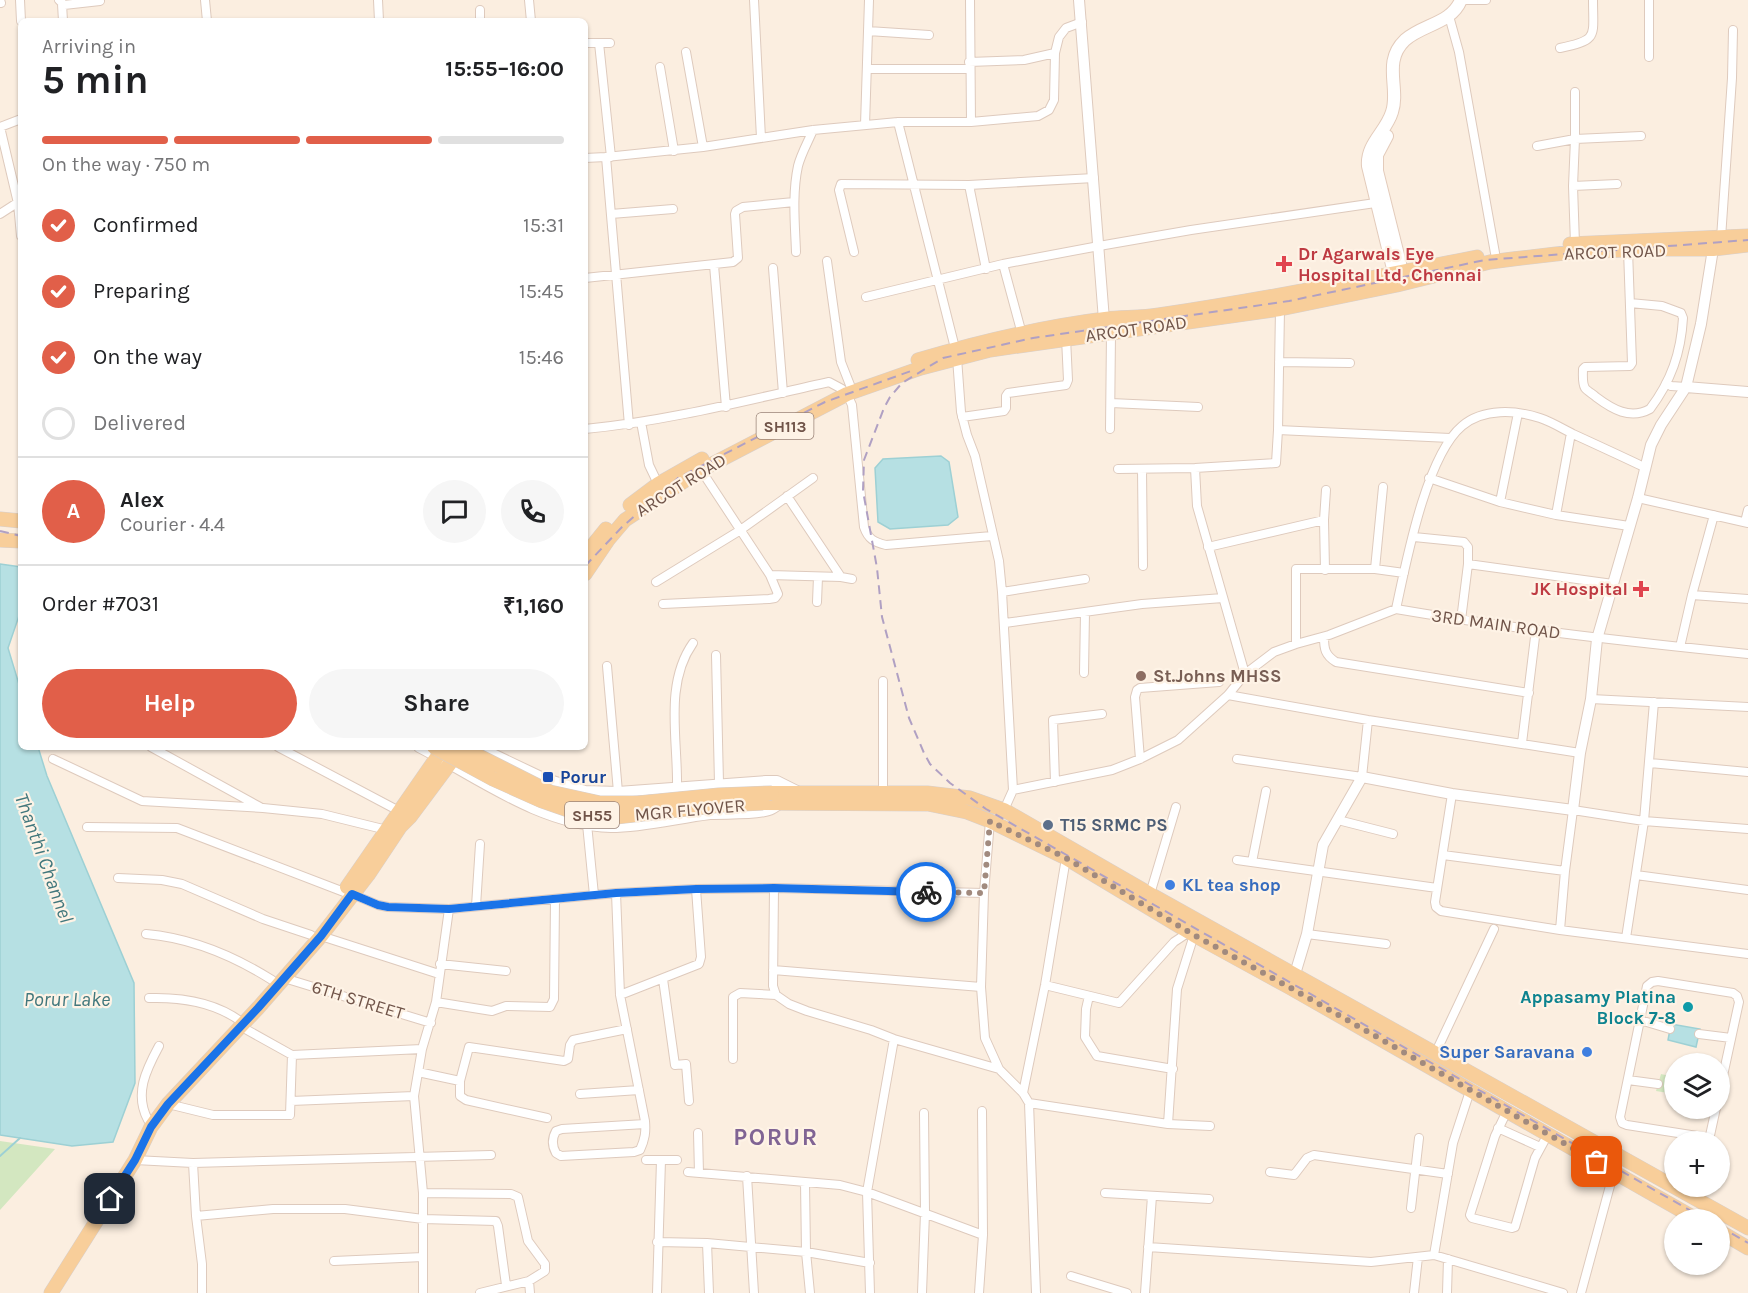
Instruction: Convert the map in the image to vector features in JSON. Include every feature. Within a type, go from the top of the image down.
[{"type":"main road","points":[[1400,279],[1381,202],[1368,166],[1368,156],[1371,147],[1392,114],[1394,60],[1401,46],[1408,38],[1450,19],[1464,1]]},
{"type":"main road","name":"ARCOT ROAD","points":[[588,551],[618,515],[698,466],[846,389],[921,368],[956,353],[1022,334],[1104,320],[1157,315],[1400,279],[1513,258],[1573,252],[1717,244],[1748,236]]},
{"type":"main road","name":"ARCOT ROAD","points":[[956,353],[1280,309],[1495,253],[1575,244],[1662,239],[1748,246]]},
{"type":"main road","name":"ARCOT ROAD","points":[[588,570],[625,520],[661,489]]},
{"type":"main road","points":[[0,519],[18,521]]},
{"type":"main road","points":[[0,540],[18,541]]},
{"type":"main road","name":"MGR FLYOVER","points":[[468,750],[550,792],[600,803],[638,803],[719,795],[772,800]]},
{"type":"main road","points":[[348,893],[399,811],[441,754]]},
{"type":"main road","points":[[43,1293],[118,1178],[135,1160],[151,1127],[168,1104],[316,935],[410,817],[441,754]]},
{"type":"main road","name":"MGR FLYOVER","points":[[441,754],[532,797],[582,815],[616,817],[772,800],[799,792]]},
{"type":"main road","name":"SH55","points":[[799,792],[927,793],[970,798],[1004,810],[1117,882],[1191,933],[1286,975]]},
{"type":"main road","name":"SH55","points":[[772,800],[928,804],[967,812],[990,821],[1117,882],[1150,894],[1353,1015],[1470,1090],[1679,1209]]},
{"type":"main road","name":"SH55","points":[[1353,1015],[1434,1054],[1664,1176]]},
{"type":"main road","points":[[51,1293],[162,1099],[240,1022]]},
{"type":"main road","name":"SH55","points":[[1702,1197],[1748,1228]]},
{"type":"main road","points":[[1730,1237],[1748,1248]]},
{"type":"street","points":[[20,0],[21,18]]},
{"type":"street","points":[[206,0],[207,18]]},
{"type":"street","points":[[378,0],[379,18]]},
{"type":"street","points":[[529,0],[531,18]]},
{"type":"street","points":[[754,0],[761,138]]},
{"type":"street","points":[[865,125],[869,0]]},
{"type":"street","points":[[969,0],[970,122]]},
{"type":"street","points":[[1079,0],[1104,320]]},
{"type":"street","points":[[1464,1],[1486,0]]},
{"type":"street","points":[[1560,48],[1589,39],[1593,31],[1593,0]]},
{"type":"street","points":[[1649,0],[1649,57]]},
{"type":"street","points":[[63,18],[61,2],[100,1]]},
{"type":"street","points":[[480,10],[480,18]]},
{"type":"street","points":[[1450,19],[1459,52],[1495,253]]},
{"type":"street","points":[[588,158],[674,151],[813,130],[865,125],[898,122],[970,122],[1038,116],[1049,110],[1054,99],[1055,53],[1059,37],[1064,30],[1082,22]]},
{"type":"street","points":[[1560,930],[1580,753],[1591,699],[1597,639],[1651,445],[1686,387],[1717,244],[1732,78],[1733,30]]},
{"type":"street","points":[[868,31],[929,35]]},
{"type":"street","points":[[588,43],[609,43]]},
{"type":"street","points":[[599,43],[610,214],[628,425]]},
{"type":"street","points":[[686,52],[703,147]]},
{"type":"street","points":[[867,69],[969,66],[1024,60],[1055,53]]},
{"type":"street","points":[[660,67],[674,151]]},
{"type":"street","points":[[1575,92],[1573,186],[1575,244]]},
{"type":"street","points":[[18,120],[0,127],[18,197]]},
{"type":"street","points":[[898,122],[956,353],[962,417],[975,456],[999,561],[1005,623],[1013,790],[1004,810]]},
{"type":"street","points":[[796,252],[794,202],[799,164],[813,130]]},
{"type":"street","points":[[1537,146],[1575,139],[1641,136]]},
{"type":"street","points":[[854,252],[839,190],[840,185],[844,183],[969,185],[1094,177]]},
{"type":"street","points":[[1573,186],[1617,184]]},
{"type":"street","points":[[969,185],[986,269]]},
{"type":"street","points":[[0,214],[18,202]]},
{"type":"street","points":[[588,278],[733,262],[738,258],[735,214],[740,208],[794,202]]},
{"type":"street","points":[[866,297],[1003,264],[1099,246],[1381,202]]},
{"type":"street","points":[[610,214],[673,209]]},
{"type":"street","points":[[1628,250],[1631,365],[1585,367],[1583,369],[1584,386],[1611,409],[1623,413],[1638,413],[1650,409],[1666,383],[1679,353],[1683,315],[1662,306],[1630,303]]},
{"type":"street","points":[[827,261],[846,389],[852,405],[864,527],[867,536],[886,545],[992,536]]},
{"type":"street","points":[[1003,264],[1022,334]]},
{"type":"street","points":[[714,265],[726,406]]},
{"type":"street","points":[[773,268],[783,393]]},
{"type":"street","points":[[1118,469],[1195,468],[1276,463],[1280,309]]},
{"type":"street","points":[[1110,429],[1111,333]]},
{"type":"street","points":[[962,417],[1004,411],[1008,393],[1066,385],[1068,380],[1066,338]]},
{"type":"street","points":[[1280,362],[1350,363]]},
{"type":"street","points":[[588,429],[641,423],[831,382],[846,389]]},
{"type":"street","points":[[1666,383],[1671,386],[1748,392]]},
{"type":"street","points":[[1111,403],[1198,407]]},
{"type":"street","points":[[1013,790],[1112,770],[1140,759],[1178,740],[1228,695],[1245,674],[1274,652],[1324,637],[1396,609],[1429,478],[1450,438],[1462,425],[1478,416],[1497,412],[1518,413],[1540,418],[1644,467]]},
{"type":"street","points":[[1500,502],[1518,413]]},
{"type":"street","points":[[641,423],[649,465],[661,489]]},
{"type":"street","points":[[1278,430],[1450,438]]},
{"type":"street","points":[[1556,515],[1570,433]]},
{"type":"street","points":[[663,604],[775,598],[778,592],[770,575],[698,466]]},
{"type":"street","points":[[1195,468],[1197,506],[1245,674]]},
{"type":"street","points":[[1142,469],[1143,566]]},
{"type":"street","points":[[656,582],[739,531],[813,478]]},
{"type":"street","points":[[1429,478],[1500,502],[1556,515],[1629,526]]},
{"type":"street","points":[[1375,569],[1383,487]]},
{"type":"street","points":[[1325,570],[1326,490]]},
{"type":"street","points":[[787,496],[841,577]]},
{"type":"street","points":[[1638,498],[1746,522],[1748,510]]},
{"type":"street","points":[[1680,647],[1714,515]]},
{"type":"street","points":[[1208,547],[1324,520]]},
{"type":"street","points":[[1414,537],[1464,542],[1469,549],[1461,620]]},
{"type":"street","points":[[1468,564],[1613,584]]},
{"type":"street","points":[[1296,644],[1296,569],[1375,569],[1404,573]]},
{"type":"street","points":[[770,575],[852,579]]},
{"type":"street","points":[[817,602],[818,577]]},
{"type":"street","points":[[1002,592],[1085,579]]},
{"type":"street","points":[[1692,595],[1748,598]]},
{"type":"street","points":[[1005,623],[1142,604],[1223,598]]},
{"type":"street","name":"3RD MAIN ROAD","points":[[1396,609],[1597,639],[1748,654]]},
{"type":"street","points":[[1084,673],[1085,612]]},
{"type":"street","points":[[1522,743],[1536,629]]},
{"type":"street","points":[[1324,637],[1324,649],[1328,657],[1336,662],[1529,693]]},
{"type":"street","points":[[677,787],[676,680],[682,662],[693,643]]},
{"type":"street","points":[[716,655],[719,783]]},
{"type":"street","points":[[607,666],[618,792]]},
{"type":"street","points":[[883,681],[883,792]]},
{"type":"street","points":[[1140,759],[1135,697],[1137,690],[1218,682]]},
{"type":"street","points":[[1228,695],[1368,720],[1580,753]]},
{"type":"street","points":[[1591,699],[1748,707]]},
{"type":"street","points":[[1626,938],[1644,821],[1654,702]]},
{"type":"street","points":[[1055,782],[1053,720],[1102,714]]},
{"type":"street","points":[[1286,975],[1307,934],[1323,845],[1362,777],[1368,720]]},
{"type":"street","points":[[157,750],[263,808]]},
{"type":"street","points":[[284,750],[399,811]]},
{"type":"street","points":[[484,750],[543,778],[585,791],[618,792],[719,783],[777,781],[799,792]]},
{"type":"street","points":[[441,754],[501,792],[560,818],[587,824],[611,827],[710,814],[770,810],[772,800]]},
{"type":"street","points":[[53,759],[142,801],[322,814],[387,830]]},
{"type":"street","points":[[1237,759],[1362,777],[1452,794],[1644,821],[1748,829]]},
{"type":"street","points":[[1650,763],[1748,772]]},
{"type":"street","points":[[501,792],[516,765]]},
{"type":"street","points":[[1252,862],[1266,791]]},
{"type":"street","points":[[1452,794],[1437,888],[1436,908],[1441,911],[1560,930],[1748,954]]},
{"type":"street","points":[[1150,894],[1176,807]]},
{"type":"street","points":[[1338,820],[1393,834]]},
{"type":"street","points":[[990,821],[984,893],[981,987],[986,1038],[999,1069],[1029,1102],[1036,1293]]},
{"type":"street","points":[[587,824],[594,895]]},
{"type":"street","points":[[87,827],[177,828],[388,907],[449,909],[616,893],[696,889],[774,888],[984,893]]},
{"type":"street","points":[[476,906],[480,844]]},
{"type":"street","points":[[1443,855],[1565,871]]},
{"type":"street","points":[[1023,1093],[1045,985],[1066,858]]},
{"type":"street","points":[[1237,860],[1437,888]]},
{"type":"street","points":[[1636,875],[1748,890]]},
{"type":"street","points":[[118,878],[162,880],[182,884],[263,919],[439,974]]},
{"type":"street","points":[[774,888],[773,986],[776,995]]},
{"type":"street","points":[[620,995],[696,967],[701,961],[696,889]]},
{"type":"street","points":[[616,893],[620,995],[645,1124],[645,1140],[640,1150],[634,1152],[561,1156],[553,1148],[553,1136],[556,1131],[562,1129],[645,1124]]},
{"type":"street","points":[[436,1002],[492,1011],[506,1006],[550,1006],[554,999],[555,900]]},
{"type":"street","points":[[423,1293],[423,1194],[414,1096],[422,1049],[436,1002],[449,909]]},
{"type":"street","points":[[1434,1054],[1494,929]]},
{"type":"street","points":[[1045,985],[1119,1003],[1174,942],[1191,933]]},
{"type":"street","points":[[1168,1124],[1177,989],[1191,933]]},
{"type":"street","name":"6TH STREET","points":[[146,934],[169,936],[201,946],[278,979],[430,1023]]},
{"type":"street","points":[[1307,934],[1386,944]]},
{"type":"street","points":[[440,964],[506,971]]},
{"type":"street","points":[[773,970],[981,987]]},
{"type":"street","points":[[663,980],[675,1065],[686,1064],[689,1101]]},
{"type":"street","points":[[1664,1131],[1622,1123],[1620,1117],[1647,986],[1658,981],[1733,993],[1737,996],[1739,1002],[1728,1053]]},
{"type":"street","points":[[733,1059],[733,997],[740,993],[776,995],[789,1004],[807,1011],[999,1069]]},
{"type":"street","points":[[1089,996],[1085,1037],[1097,1056],[1173,1069]]},
{"type":"street","points":[[149,998],[170,998],[225,1010],[292,1055],[422,1049]]},
{"type":"street","points":[[1640,1020],[1670,1029]]},
{"type":"street","points":[[547,1118],[463,1099],[459,1094],[460,1081],[469,1047],[564,1061],[568,1059],[573,1040],[627,1029]]},
{"type":"street","points":[[1699,1034],[1731,1038]]},
{"type":"street","points":[[870,1293],[867,1192],[894,1039]]},
{"type":"street","points":[[148,1120],[142,1108],[141,1096],[148,1066],[159,1046]]},
{"type":"street","points":[[168,1104],[213,1115],[290,1115],[292,1055]]},
{"type":"street","points":[[418,1072],[460,1081]]},
{"type":"street","points":[[1628,1080],[1658,1084]]},
{"type":"street","points":[[580,1094],[639,1090]]},
{"type":"street","points":[[1434,1255],[1453,1143],[1470,1090]]},
{"type":"street","points":[[291,1101],[414,1096]]},
{"type":"street","points":[[1029,1102],[1168,1124],[1210,1126]]},
{"type":"street","points":[[979,1293],[983,1235],[982,1111]]},
{"type":"street","points":[[1507,1112],[1498,1128],[1470,1215],[1472,1218],[1515,1227],[1540,1147],[1548,1134]]},
{"type":"street","points":[[922,1293],[925,1213],[924,1113]]},
{"type":"street","points":[[1498,1128],[1540,1147]]},
{"type":"street","points":[[698,1133],[699,1173]]},
{"type":"street","points":[[1411,1208],[1419,1138]]},
{"type":"street","points":[[135,1160],[193,1162],[490,1155]]},
{"type":"street","points":[[1270,1172],[1294,1175],[1307,1158],[1314,1155],[1448,1174]]},
{"type":"street","points":[[646,1160],[677,1160]]},
{"type":"street","points":[[657,1293],[661,1160]]},
{"type":"street","points":[[193,1162],[202,1264],[202,1293]]},
{"type":"street","points":[[1581,1293],[1614,1171]]},
{"type":"street","points":[[688,1172],[840,1185],[867,1192],[983,1235]]},
{"type":"street","points":[[747,1176],[754,1293]]},
{"type":"street","points":[[805,1182],[806,1251],[810,1293]]},
{"type":"street","points":[[1105,1193],[1209,1199]]},
{"type":"street","points":[[423,1194],[511,1194],[518,1197],[528,1241],[546,1266],[545,1271],[529,1281],[480,1293]]},
{"type":"street","points":[[1145,1293],[1152,1196]]},
{"type":"street","points":[[196,1216],[273,1209],[345,1209],[423,1219],[496,1221],[506,1286]]},
{"type":"street","points":[[657,1242],[707,1243],[806,1251],[870,1263]]},
{"type":"street","points":[[707,1243],[709,1293]]},
{"type":"street","points":[[1148,1247],[1371,1262],[1434,1255],[1563,1293]]},
{"type":"street","points":[[334,1261],[423,1257]]},
{"type":"street","points":[[1414,1293],[1418,1257]]},
{"type":"street","points":[[1447,1293],[1448,1259]]},
{"type":"street","points":[[1071,1276],[1127,1293]]},
{"type":"street","points":[[529,1281],[530,1293]]},
{"type":"green space","points":[[1661,1074],[1664,1075],[1664,1092],[1656,1091]]},
{"type":"green space","points":[[0,1141],[55,1149],[0,1210]]},
{"type":"water","points":[[941,456],[949,462],[958,517],[948,525],[890,529],[878,522],[875,468],[883,459]]},
{"type":"water","name":"Porur Lake","points":[[0,564],[18,567],[18,619],[8,648],[18,681],[18,750],[39,750],[47,776],[134,983],[135,1083],[113,1142],[72,1146],[0,1135]]},
{"type":"water","points":[[1671,1024],[1700,1029],[1696,1047],[1668,1040]]},
{"type":"waterway","name":"Thanthi Channel","points":[[0,1156],[20,1138]]},
{"type":"railway","points":[[1688,1209],[986,809],[950,783],[930,764],[909,718],[882,617],[877,568],[863,491],[864,460],[890,397],[902,383],[943,358],[1033,338],[1289,301],[1485,260],[1748,240]]},
{"type":"railway","points":[[588,563],[622,527],[678,478],[825,402],[911,371]]},
{"type":"railway","points":[[0,531],[18,535]]},
{"type":"railway","points":[[1730,1232],[1748,1243]]},
{"type":"way so far","points":[[926,892],[984,893],[990,821],[1066,858],[1194,935],[1597,1162]]},
{"type":"place","name":"Dr Agarwals Eye Hospital Ltd, Chennai","points":[[1284,264]]},
{"type":"place","name":"JK Hospital","points":[[1641,589]]},
{"type":"place","name":"St.Johns MHSS","points":[[1141,676]]},
{"type":"place","name":"Porur","points":[[548,777]]},
{"type":"place","name":"T15 SRMC PS","points":[[1048,825]]},
{"type":"place","name":"KL tea shop","points":[[1170,885]]},
{"type":"place","name":"Appasamy Platina Block 7-8","points":[[1688,1007]]},
{"type":"place","name":"Super Saravana","points":[[1587,1052]]},
{"type":"district","name":"PORUR","points":[[776,1137]]},
{"type":"route","points":[[110,1199],[135,1160],[151,1127],[168,1104],[258,1008],[321,936],[352,894],[388,907],[449,909],[616,893],[696,889],[774,888],[926,892]]}]
